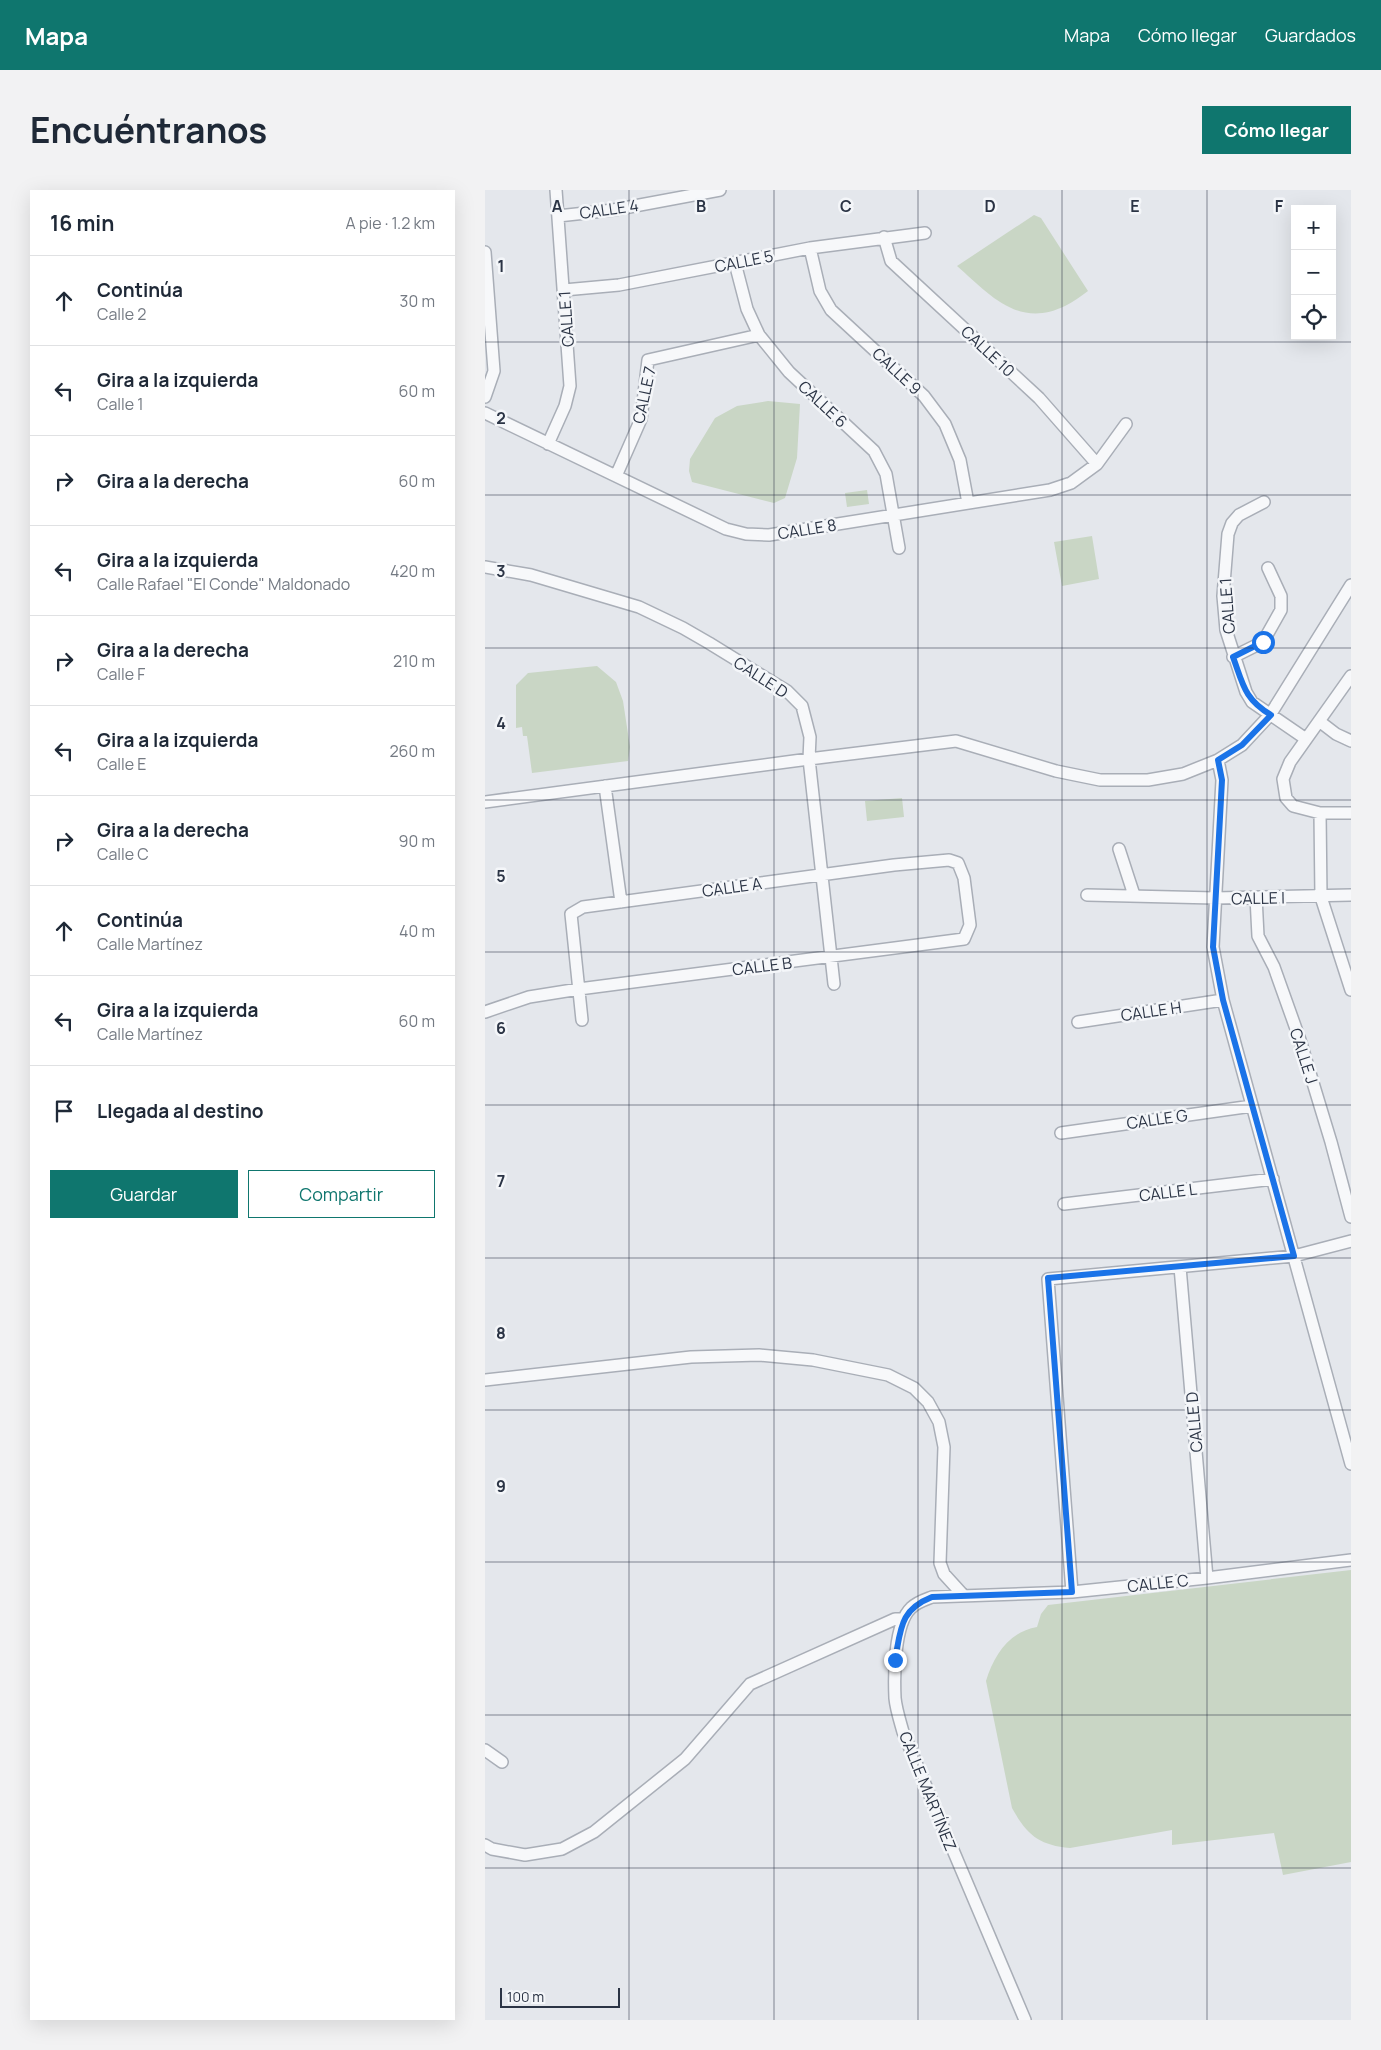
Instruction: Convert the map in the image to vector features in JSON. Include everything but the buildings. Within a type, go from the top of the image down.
[{"type":"street","name":"CALLE 1","points":[[548,444],[565,406],[570,386],[556,190]]},
{"type":"street","name":"CALLE 4","points":[[558,216],[613,210],[720,190]]},
{"type":"street","name":"CALLE 5","points":[[564,290],[619,285],[810,248],[925,233]]},
{"type":"street","name":"CALLE 10","points":[[884,237],[891,261],[1039,398],[1097,464]]},
{"type":"street","name":"CALLE 9","points":[[810,248],[820,291],[831,310],[924,396],[945,424],[961,460],[968,503]]},
{"type":"street","points":[[485,252],[494,371],[485,397]]},
{"type":"street","name":"CALLE 6","points":[[735,263],[747,309],[759,335],[789,372],[874,451],[887,474],[899,548]]},
{"type":"street","name":"CALLE 7","points":[[616,476],[641,420],[648,360],[759,335]]},
{"type":"street","name":"CALLE 8","points":[[485,414],[726,529],[746,534],[769,535],[1050,490],[1071,483],[1097,464],[1126,424]]},
{"type":"street","name":"CALLE 1","points":[[1264,502],[1239,515],[1232,523],[1228,534],[1223,596],[1225,630],[1233,657],[1251,702],[1306,739]]},
{"type":"street","name":"CALLE D","points":[[485,567],[531,575],[639,607],[709,642],[787,691],[802,706],[810,737],[809,759],[834,984]]},
{"type":"street","points":[[1233,657],[1263,642],[1281,610],[1281,596],[1268,568]]},
{"type":"street","points":[[485,802],[955,741],[1056,771],[1100,780],[1148,780],[1183,774],[1218,760],[1242,745],[1271,715],[1351,585]]},
{"type":"street","points":[[1351,676],[1286,769],[1283,779],[1283,788],[1293,806],[1320,813],[1351,813]]},
{"type":"street","points":[[1319,721],[1336,734],[1351,741]]},
{"type":"street","points":[[1218,760],[1222,780],[1213,947],[1223,1000],[1351,1464]]},
{"type":"street","points":[[605,786],[621,902]]},
{"type":"street","points":[[1320,813],[1321,897],[1351,990]]},
{"type":"street","points":[[1119,849],[1134,895]]},
{"type":"street","name":"CALLE A","points":[[579,989],[571,914],[583,907],[894,865],[949,860],[958,863],[964,878],[970,925],[964,939],[945,942]]},
{"type":"street","name":"CALLE I","points":[[1087,895],[1215,898],[1351,895]]},
{"type":"street","name":"CALLE J","points":[[1256,897],[1259,936],[1274,967],[1300,1040],[1331,1142],[1351,1217]]},
{"type":"street","name":"CALLE B","points":[[485,1012],[529,997],[579,989],[945,942]]},
{"type":"street","points":[[579,989],[582,1020]]},
{"type":"street","name":"CALLE H","points":[[1078,1022],[1223,1000]]},
{"type":"street","name":"CALLE G","points":[[1061,1133],[1252,1106]]},
{"type":"street","name":"CALLE L","points":[[1064,1204],[1273,1179]]},
{"type":"street","points":[[1072,1592],[1048,1278],[1294,1256],[1351,1241]]},
{"type":"street","name":"CALLE D","points":[[1180,1267],[1207,1578]]},
{"type":"street","points":[[485,1380],[691,1357],[759,1355],[813,1360],[888,1375],[914,1388],[928,1402],[939,1422],[944,1447],[940,1563],[944,1574],[964,1596]]},
{"type":"street","name":"CALLE C","points":[[964,1596],[1072,1592],[1351,1560]]},
{"type":"street","points":[[485,1845],[491,1849],[525,1855],[562,1849],[570,1845],[594,1832],[685,1759],[749,1684],[895,1620],[903,1619],[910,1609],[919,1602],[932,1597],[964,1596]]},
{"type":"street","name":"CALLE MARTÍNEZ","points":[[903,1619],[895,1660],[895,1699],[903,1732],[1025,2020]]},
{"type":"street","points":[[485,1750],[502,1762]]},
{"type":"green space","points":[[1034,215],[1041,218],[1088,291],[1065,306],[1048,312],[1033,313],[1019,311],[1005,305],[957,266]]},
{"type":"green space","points":[[768,401],[800,404],[797,458],[785,498],[774,503],[692,482],[689,471],[690,459],[715,418],[737,406]]},
{"type":"green space","points":[[867,490],[869,504],[847,507],[845,493]]},
{"type":"green space","points":[[1092,536],[1099,579],[1062,586],[1054,542]]},
{"type":"green space","points":[[597,666],[616,682],[623,701],[630,747],[628,761],[532,773],[527,736],[523,736],[522,727],[516,728],[516,685],[528,673]]},
{"type":"green space","points":[[902,798],[904,817],[867,821],[865,801]]},
{"type":"green space","points":[[1351,1570],[1351,1862],[1283,1875],[1274,1833],[1172,1845],[1172,1830],[1070,1848],[1059,1847],[1042,1841],[1023,1825],[1012,1808],[986,1681],[993,1662],[1004,1646],[1018,1634],[1037,1627],[1041,1614],[1048,1605]]},
{"type":"route","points":[[895,1660],[903,1619],[910,1609],[919,1602],[932,1597],[1072,1592],[1048,1278],[1294,1256],[1223,1000],[1213,947],[1222,780],[1218,760],[1242,745],[1271,715],[1251,702],[1233,657],[1263,642]]}]
